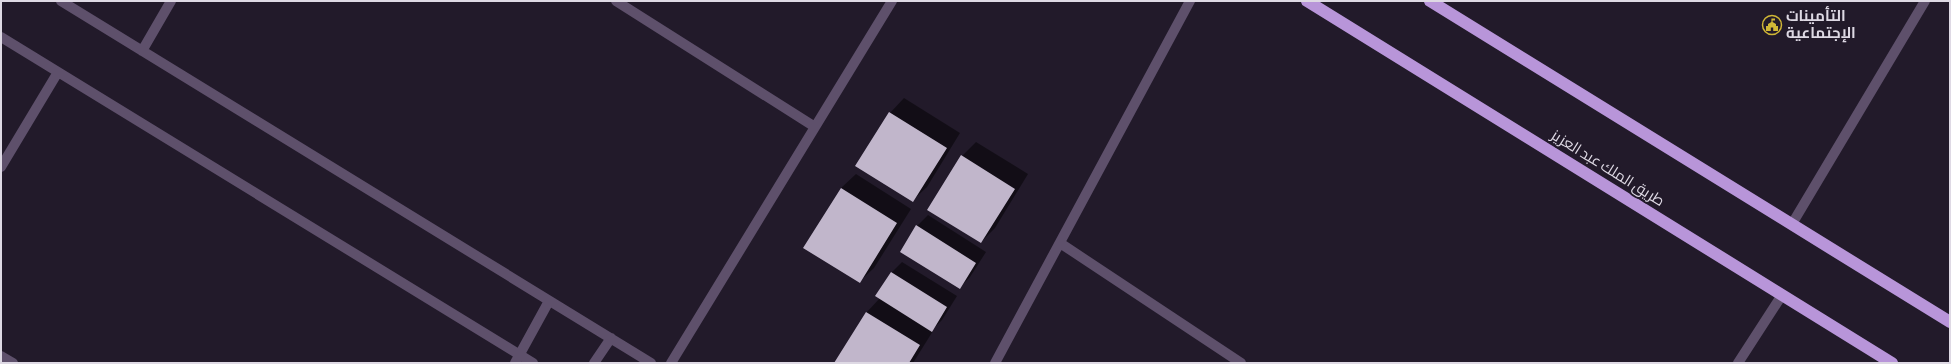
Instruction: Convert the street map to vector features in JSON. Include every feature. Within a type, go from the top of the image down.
[{"type":"highway","name":"طريق الملك عبد العزيز","points":[[1308,1],[1892,363]]},
{"type":"highway","points":[[1430,1],[1950,322]]},
{"type":"street","points":[[60,1],[651,363]]},
{"type":"street","points":[[142,51],[171,1]]},
{"type":"street","points":[[616,1],[815,127]]},
{"type":"street","points":[[671,363],[892,1]]},
{"type":"street","points":[[995,363],[1190,1]]},
{"type":"street","points":[[1792,224],[1924,1]]},
{"type":"street","points":[[1,37],[517,359],[533,363]]},
{"type":"street","points":[[1,167],[58,72]]},
{"type":"street","points":[[1060,243],[1241,363]]},
{"type":"street","points":[[1738,363],[1782,295]]},
{"type":"street","points":[[517,359],[549,301]]},
{"type":"street","points":[[594,363],[611,338]]},
{"type":"street","points":[[1,356],[13,363]]},
{"type":"building","points":[[889,112],[947,148],[913,202],[855,166]]},
{"type":"building","points":[[961,155],[1015,189],[981,243],[927,210]]},
{"type":"building","points":[[841,188],[897,223],[860,283],[803,248]]},
{"type":"building","points":[[916,225],[976,263],[960,289],[900,252]]},
{"type":"building","points":[[891,272],[947,307],[932,332],[875,296]]},
{"type":"building","points":[[866,312],[920,345],[909,363],[834,363]]},
{"type":"place","name":"التأمينات الإجتماعية","points":[[1772,25]]}]
